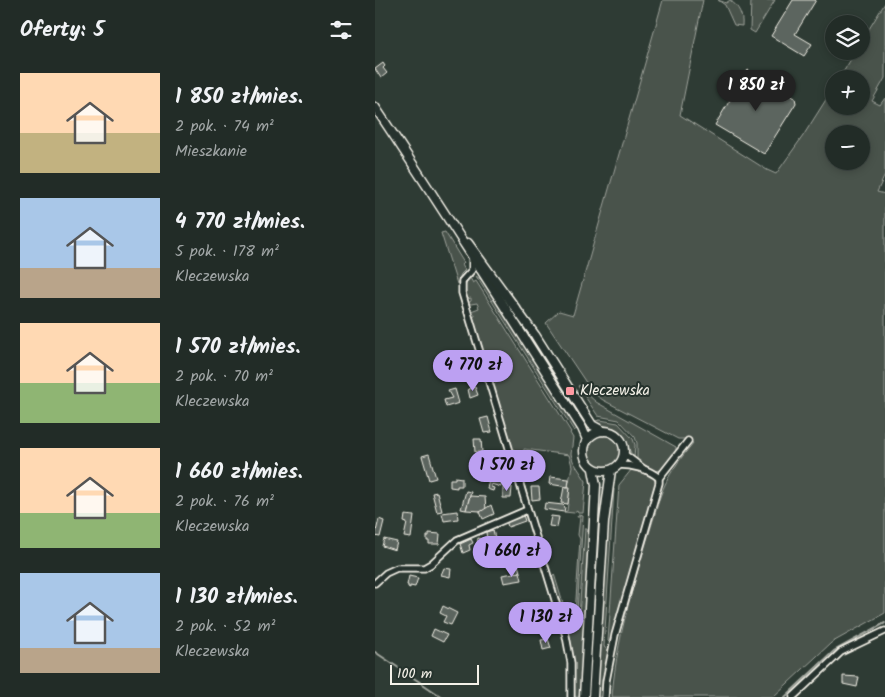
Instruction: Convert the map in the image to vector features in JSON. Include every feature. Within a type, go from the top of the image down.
[{"type":"main road","points":[[375,108],[453,225],[482,274],[582,428],[587,440]]},
{"type":"main road","points":[[453,225],[474,250],[535,335],[592,425],[603,431],[614,433],[623,442],[624,454],[619,465],[611,470],[602,472],[593,469]]},
{"type":"main road","points":[[584,697],[596,477],[584,456],[583,450],[587,440],[594,434],[603,431]]},
{"type":"main road","points":[[593,697],[604,522],[611,470]]},
{"type":"street","points":[[472,258],[472,272],[462,281],[463,299],[566,636],[571,663],[571,697]]},
{"type":"street","points":[[472,272],[482,274]]},
{"type":"street","points":[[605,697],[606,681],[615,635],[659,478],[688,441]]},
{"type":"street","points":[[624,454],[659,478]]},
{"type":"street","points":[[619,465],[631,466],[647,471]]},
{"type":"street","points":[[375,583],[387,573],[397,568],[424,568],[457,540],[527,510]]},
{"type":"street","points":[[793,697],[841,652],[885,631]]},
{"type":"shaded area","points":[[663,0],[703,0],[680,115],[776,174],[825,101],[825,115],[870,115],[870,70],[844,70],[851,60],[870,60],[870,27],[885,3],[885,78],[872,101],[880,105],[885,98],[885,175],[877,192],[885,194],[885,613],[831,643],[773,697],[612,697],[624,621],[660,497],[670,475],[693,443],[686,439],[678,439],[593,393],[546,323],[559,311],[573,315]]},
{"type":"shaded area","points":[[718,0],[726,3],[730,0],[736,5],[741,15],[742,26],[734,25],[725,5]]},
{"type":"shaded area","points":[[751,0],[775,0],[755,33],[750,30]]},
{"type":"shaded area","points":[[445,232],[464,263],[462,265],[465,270],[457,284],[441,233]]},
{"type":"shaded area","points":[[471,251],[529,333],[586,423],[584,424],[551,376]]},
{"type":"shaded area","points":[[476,276],[486,283],[578,428],[574,431]]},
{"type":"shaded area","points":[[470,278],[473,283],[476,281],[571,432],[573,438],[571,454],[573,461],[586,481],[583,513],[578,513],[577,511],[574,513],[564,512],[567,511],[570,488],[568,487],[572,466],[569,455],[524,449],[521,473],[531,508],[529,506],[492,386],[498,381],[496,377],[489,376],[492,372],[488,373],[471,318],[475,314],[470,315],[471,311],[479,308],[477,303],[468,303],[471,301],[471,298],[467,299],[465,286]]},
{"type":"shaded area","points":[[580,385],[596,402],[676,447],[676,450],[662,470],[655,471],[637,460],[635,437],[619,420],[598,416],[578,386]]},
{"type":"shaded area","points":[[595,421],[618,423],[633,439],[635,445],[634,458],[621,433],[615,428]]},
{"type":"shaded area","points":[[604,435],[610,436],[615,440],[619,445],[619,457],[615,462],[610,466],[604,467],[598,466],[593,462],[589,457],[588,451],[589,445],[593,440],[598,436]]},
{"type":"shaded area","points":[[632,469],[653,477],[656,483],[610,643],[608,641],[619,485]]},
{"type":"shaded area","points":[[600,487],[605,488],[600,523],[589,697],[587,697]]},
{"type":"shaded area","points":[[611,489],[614,489],[604,646],[608,650],[602,697],[596,697],[607,522]]},
{"type":"shaded area","points":[[578,515],[583,516],[577,613],[575,619],[566,623],[551,578],[554,574],[568,620],[575,614],[580,539],[578,535],[580,517],[577,517]]},
{"type":"shaded area","points":[[585,529],[587,529],[589,543],[581,697],[574,697],[573,661],[566,625],[575,621],[579,616]]},
{"type":"building","points":[[793,0],[816,0],[795,34],[812,44],[804,56],[771,36]]},
{"type":"building","points":[[383,63],[385,66],[383,68],[387,73],[381,78],[375,69]]},
{"type":"building","points":[[748,70],[795,98],[796,103],[764,154],[715,125]]},
{"type":"building","points":[[475,387],[478,395],[470,398],[468,389]]},
{"type":"building","points":[[455,389],[459,403],[446,407],[444,400],[452,398],[448,391]]},
{"type":"building","points":[[488,417],[492,432],[484,433],[480,419]]},
{"type":"building","points":[[474,439],[481,439],[482,452],[475,452]]},
{"type":"building","points":[[429,454],[436,478],[429,480],[422,456]]},
{"type":"building","points":[[455,477],[462,478],[462,486],[457,486],[457,488],[450,487],[450,479],[455,479]]},
{"type":"building","points":[[550,477],[569,479],[568,487],[549,484]]},
{"type":"building","points":[[489,479],[502,482],[501,487],[491,484],[491,487],[494,488],[493,491],[487,489]]},
{"type":"building","points":[[503,487],[512,487],[511,498],[503,498]]},
{"type":"building","points":[[531,487],[539,487],[540,499],[532,500]]},
{"type":"building","points":[[564,487],[570,487],[568,504],[561,503]]},
{"type":"building","points":[[466,491],[471,492],[466,510],[461,509]]},
{"type":"building","points":[[437,492],[442,511],[437,512],[432,493]]},
{"type":"building","points":[[470,496],[485,497],[486,510],[480,512],[466,510]]},
{"type":"building","points":[[545,503],[563,505],[565,507],[564,512],[544,509]]},
{"type":"building","points":[[491,505],[494,514],[483,519],[480,512]]},
{"type":"building","points":[[457,511],[458,519],[444,521],[442,513]]},
{"type":"building","points":[[405,515],[414,516],[411,538],[404,537],[407,523],[404,522]]},
{"type":"building","points":[[523,515],[525,521],[508,527],[506,520]]},
{"type":"building","points":[[551,516],[559,517],[557,527],[549,526]]},
{"type":"building","points":[[379,519],[384,521],[380,537],[375,536]]},
{"type":"building","points":[[493,530],[495,538],[487,540],[486,532]]},
{"type":"building","points":[[429,533],[440,534],[439,544],[429,544],[427,536],[429,536]]},
{"type":"building","points":[[478,538],[482,539],[481,550],[487,550],[487,556],[476,555]]},
{"type":"building","points":[[384,539],[397,542],[395,550],[382,546]]},
{"type":"building","points":[[471,539],[473,543],[469,545],[470,550],[463,553],[460,544]]},
{"type":"building","points":[[528,539],[532,550],[521,553],[518,542]]},
{"type":"building","points":[[515,554],[520,572],[515,573],[510,556]]},
{"type":"building","points":[[444,568],[451,569],[450,577],[441,575]]},
{"type":"building","points":[[520,572],[522,580],[504,583],[502,575]]},
{"type":"building","points":[[409,576],[418,578],[415,587],[408,587]]},
{"type":"building","points":[[443,606],[457,613],[451,625],[443,622],[446,616],[440,613]]},
{"type":"building","points":[[434,629],[447,635],[443,642],[431,636]]},
{"type":"building","points":[[548,639],[551,648],[543,650],[541,640]]},
{"type":"building","points":[[843,676],[859,677],[857,687],[843,684]]},
{"type":"waterway","points":[[785,697],[834,651],[885,623]]},
{"type":"waterway","points":[[375,652],[442,697]]},
{"type":"place","name":"Kleczewska","points":[[570,391]]}]
